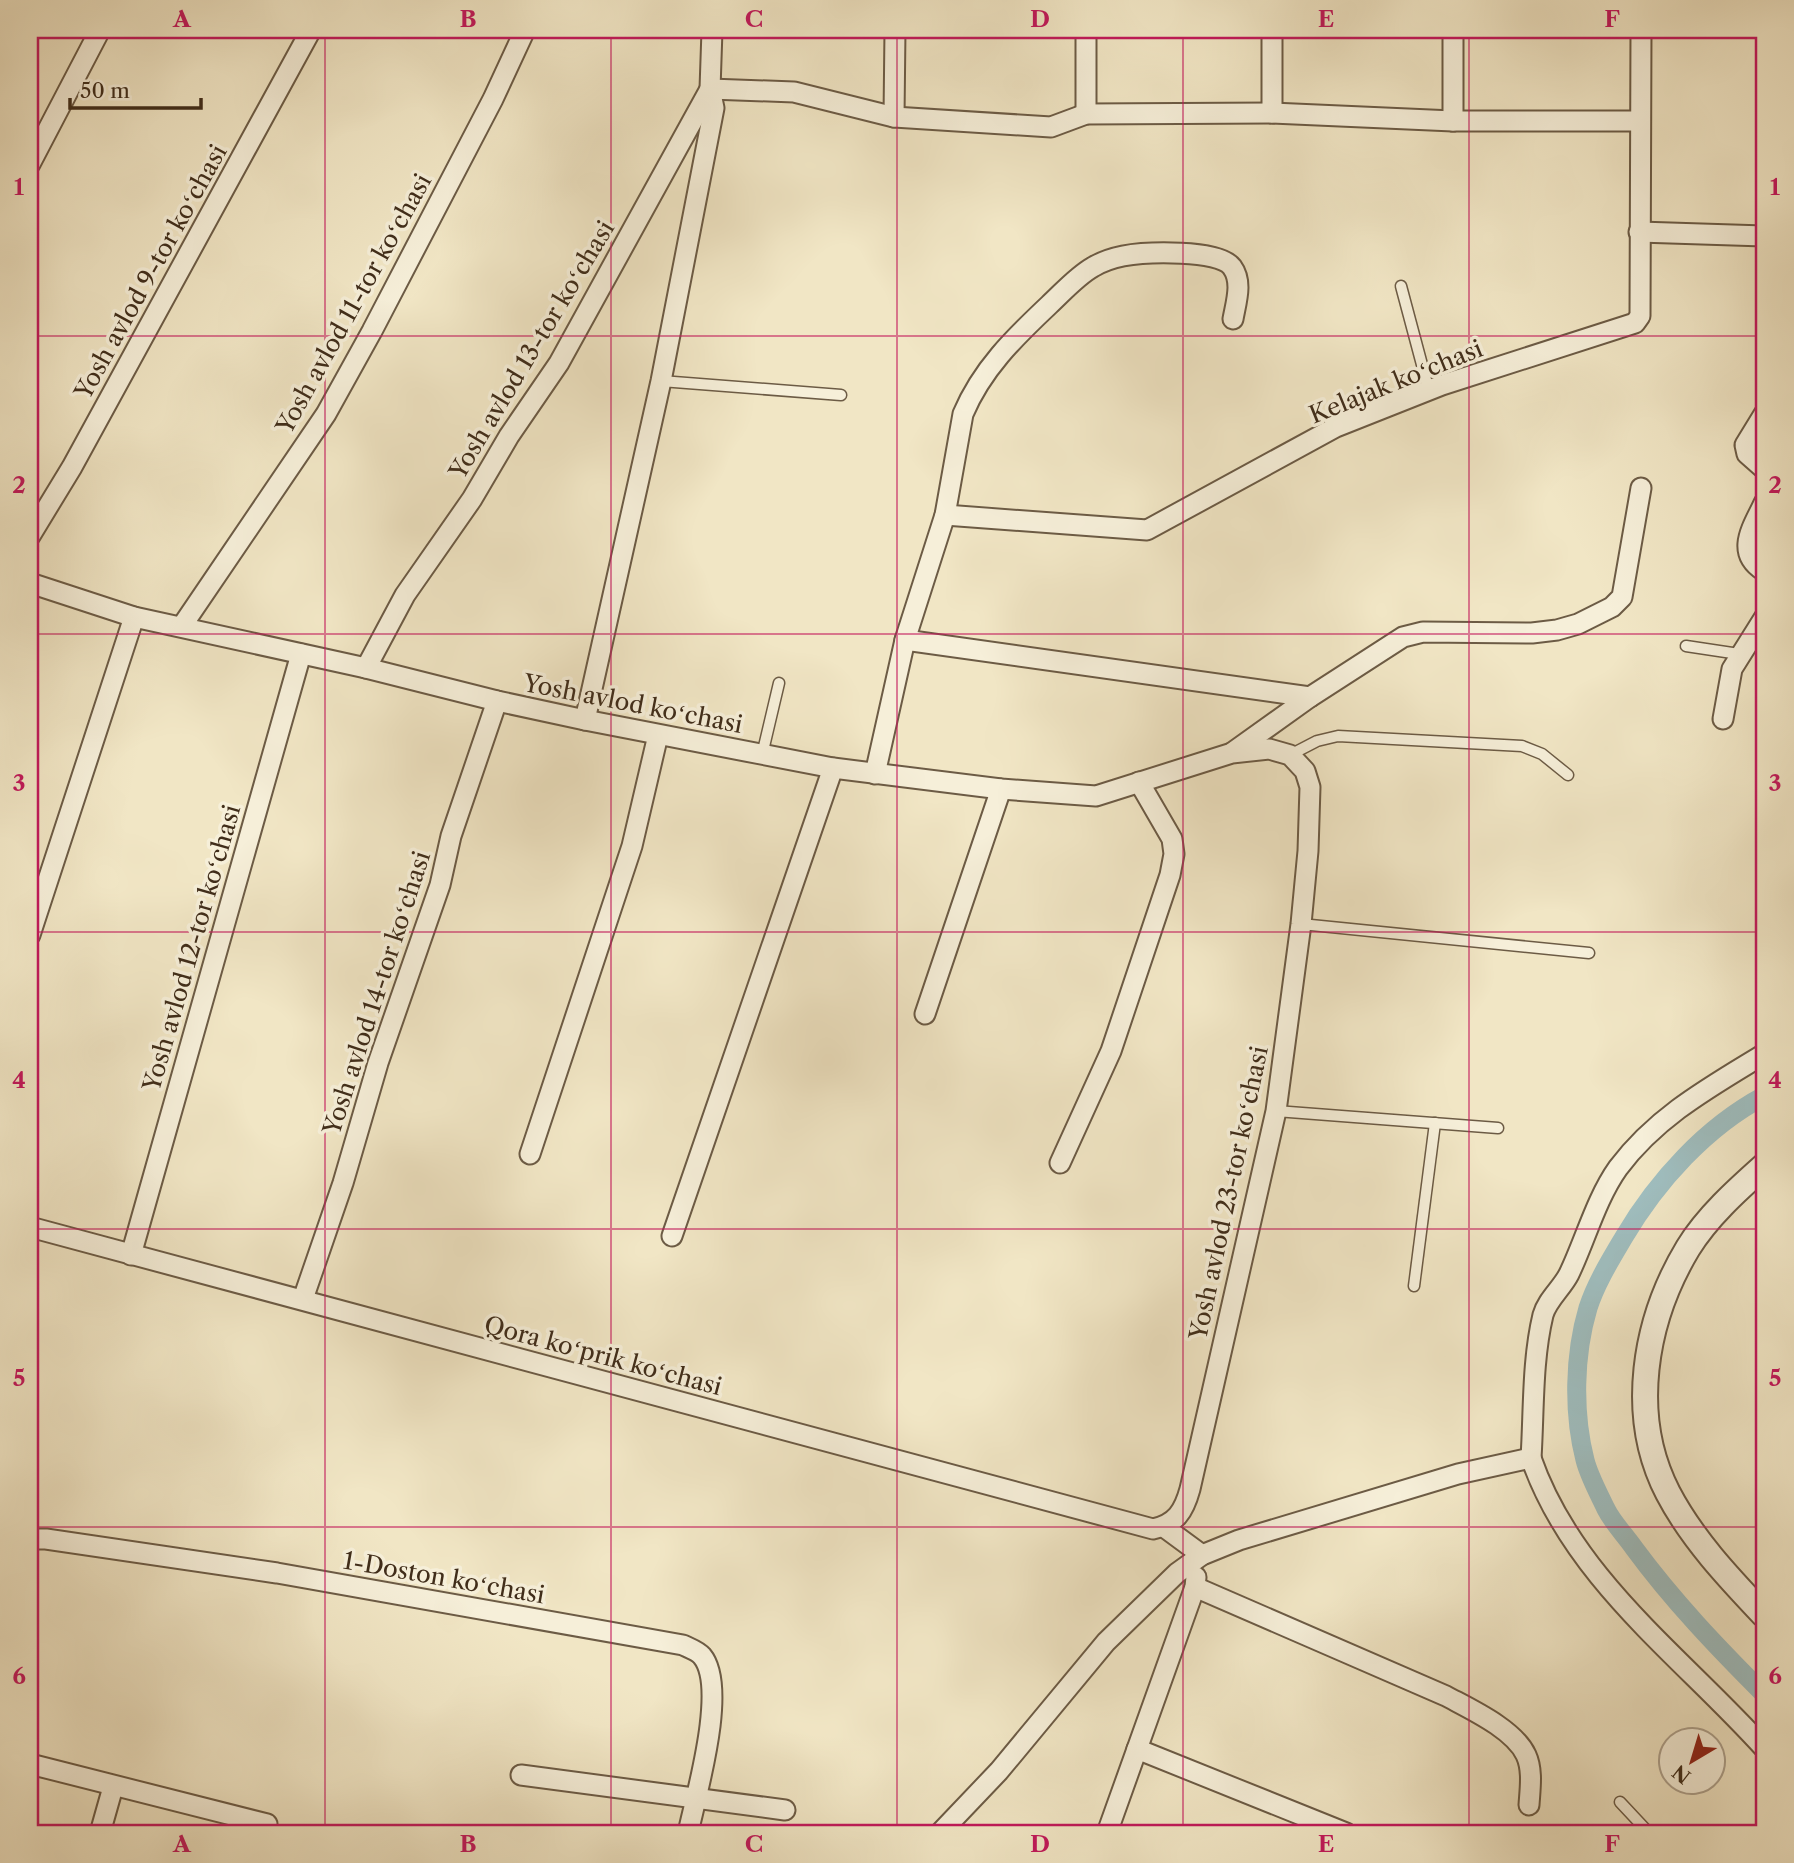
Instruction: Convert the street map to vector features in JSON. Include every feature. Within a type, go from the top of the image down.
[{"type":"street","points":[[30,164],[100,30]]},
{"type":"street","name":"Yosh avlod 9-tor koʻchasi","points":[[30,536],[72,467],[311,30]]},
{"type":"street","name":"Yosh avlod 11-tor koʻchasi","points":[[182,626],[326,414],[487,111],[525,30]]},
{"type":"street","points":[[585,720],[661,381],[714,108],[710,89],[712,30]]},
{"type":"street","points":[[894,117],[895,30]]},
{"type":"street","points":[[1086,30],[1086,114]]},
{"type":"street","points":[[1272,30],[1272,113]]},
{"type":"street","points":[[1452,121],[1453,30]]},
{"type":"street","name":"Kelajak koʻchasi","points":[[944,515],[1147,530],[1336,428],[1429,391],[1635,323],[1640,316],[1641,30]]},
{"type":"street","points":[[710,89],[794,92],[894,117],[1051,127],[1086,114],[1272,113],[1452,121],[1640,121]]},
{"type":"street","name":"Yosh avlod 13-tor koʻchasi","points":[[366,667],[405,595],[472,499],[509,436],[559,363],[710,89]]},
{"type":"street","points":[[1639,232],[1764,236]]},
{"type":"street","points":[[875,774],[905,640],[944,515],[963,414],[995,359],[1071,284],[1091,268],[1108,259],[1127,255],[1205,254],[1223,259],[1232,267],[1238,281],[1233,319]]},
{"type":"street","points":[[1764,414],[1745,444],[1747,454],[1764,470]]},
{"type":"street","points":[[1232,753],[1310,697],[1403,637],[1423,632],[1532,633],[1557,630],[1578,624],[1617,604],[1622,597],[1641,488]]},
{"type":"street","points":[[1764,503],[1748,537],[1748,549],[1752,559],[1764,571]]},
{"type":"street","name":"Yosh avlod koʻchasi","points":[[30,583],[134,617],[366,667],[497,701],[658,735],[875,774],[1001,789],[1096,796],[1232,753]]},
{"type":"street","points":[[30,935],[134,617]]},
{"type":"street","points":[[1723,719],[1732,668],[1764,618]]},
{"type":"street","points":[[905,640],[1310,697]]},
{"type":"street","name":"Yosh avlod 12-tor koʻchasi","points":[[131,1255],[301,654]]},
{"type":"street","name":"Yosh avlod 14-tor koʻchasi","points":[[303,1300],[343,1183],[378,1063],[440,885],[451,836],[497,701]]},
{"type":"street","points":[[530,1154],[632,846],[658,735]]},
{"type":"street","points":[[1232,753],[1269,749],[1290,755]]},
{"type":"street","name":"Yosh avlod 23-tor koʻchasi","points":[[1169,1530],[1184,1511],[1190,1489],[1276,1111],[1308,851],[1310,787],[1305,771],[1290,755]]},
{"type":"street","points":[[671,1236],[834,768]]},
{"type":"street","points":[[1060,1163],[1111,1051],[1170,875],[1174,854],[1172,839],[1139,782]]},
{"type":"street","points":[[925,1014],[1001,789]]},
{"type":"street","points":[[1764,1054],[1700,1091],[1658,1125],[1618,1169],[1590,1222],[1567,1277],[1544,1311],[1537,1349],[1531,1458],[1542,1491],[1567,1534],[1594,1572],[1642,1625],[1732,1712],[1764,1748]]},
{"type":"street","points":[[1764,1166],[1711,1218],[1689,1247],[1671,1280],[1648,1350],[1646,1407],[1646,1430],[1668,1492],[1719,1567],[1764,1615]]},
{"type":"street","name":"Qora koʻprik koʻchasi","points":[[30,1227],[1153,1529],[1169,1530]]},
{"type":"street","points":[[940,1833],[999,1771],[1106,1642],[1197,1553],[1458,1474],[1531,1458]]},
{"type":"street","points":[[1169,1530],[1197,1553]]},
{"type":"street","name":"1-Doston koʻchasi","points":[[30,1539],[47,1539],[277,1573],[683,1645],[702,1655],[709,1674],[712,1721],[688,1833]]},
{"type":"street","points":[[1107,1833],[1195,1587],[1197,1553]]},
{"type":"street","points":[[1195,1587],[1446,1696],[1474,1711],[1519,1744],[1527,1757],[1530,1773],[1529,1805]]},
{"type":"street","points":[[1137,1749],[1346,1833]]},
{"type":"street","points":[[30,1764],[267,1824]]},
{"type":"street","points":[[521,1775],[785,1810]]},
{"type":"street","points":[[100,1833],[113,1787]]},
{"type":"lane","points":[[1401,285],[1429,391]]},
{"type":"lane","points":[[661,381],[841,395]]},
{"type":"lane","points":[[1686,646],[1739,654]]},
{"type":"lane","points":[[762,755],[779,684]]},
{"type":"lane","points":[[1290,755],[1317,741],[1338,736],[1522,746],[1542,754],[1568,775]]},
{"type":"lane","points":[[1301,924],[1589,953]]},
{"type":"lane","points":[[1276,1111],[1497,1128]]},
{"type":"lane","points":[[1413,1286],[1435,1124]]},
{"type":"lane","points":[[1620,1801],[1649,1833]]},
{"type":"waterway","points":[[1764,1096],[1722,1123],[1703,1139],[1668,1176],[1637,1216],[1599,1280],[1591,1299],[1583,1326],[1577,1384],[1578,1423],[1585,1460],[1609,1514],[1680,1605],[1764,1694]]}]
